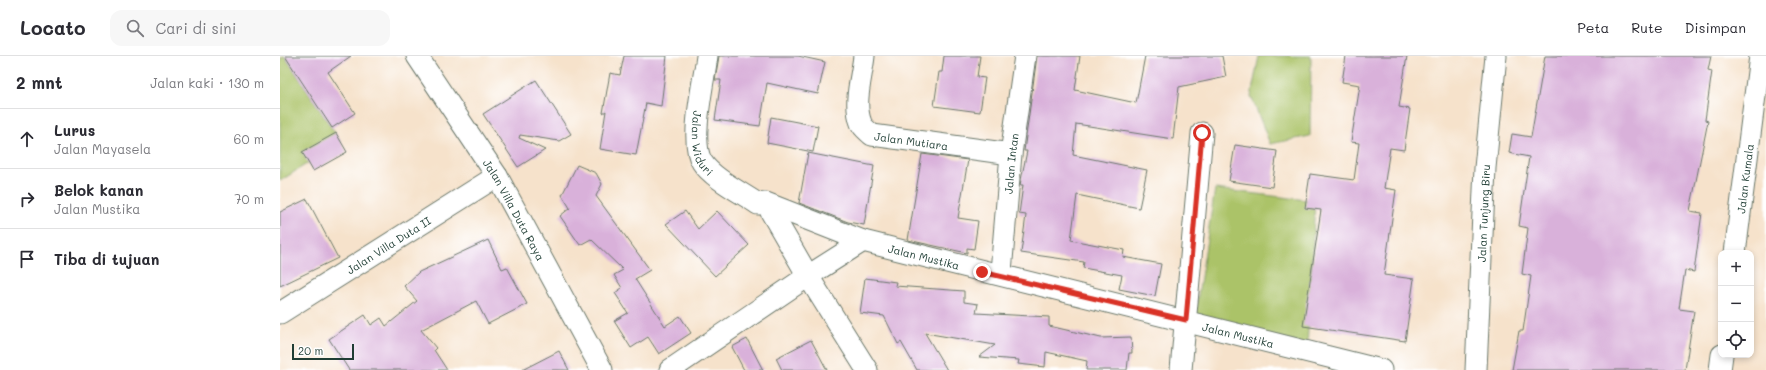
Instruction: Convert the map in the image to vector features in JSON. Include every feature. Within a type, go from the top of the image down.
[{"type":"street","name":"Jalan Villa Duta Raya","points":[[417,56],[497,176],[602,370]]},
{"type":"street","name":"Jalan Widuri","points":[[707,56],[696,135],[697,151],[702,162],[713,174],[765,208]]},
{"type":"street","name":"Jalan Mutiara","points":[[864,56],[858,103],[859,114],[861,125],[872,135],[1011,154]]},
{"type":"street","name":"Jalan Intan","points":[[1001,272],[1011,154],[1025,56]]},
{"type":"street","name":"Jalan Tunjung Biru","points":[[1476,370],[1485,168],[1496,56]]},
{"type":"street","name":"Jalan Kumala","points":[[1735,250],[1760,56]]},
{"type":"street","points":[[1181,370],[1202,133]]},
{"type":"street","name":"Jalan Villa Duta II","points":[[280,313],[497,176]]},
{"type":"street","name":"Jalan Mustika","points":[[765,208],[766,202],[863,241],[1186,320],[1381,370]]},
{"type":"street","points":[[765,208],[867,370]]},
{"type":"street","points":[[670,370],[808,276],[863,241]]},
{"type":"street","points":[[1720,370],[1722,358]]},
{"type":"green space","points":[[285,56],[341,142],[280,181],[280,59]]},
{"type":"green space","points":[[1259,56],[1311,56],[1310,136],[1270,144],[1251,96]]},
{"type":"green space","points":[[1215,189],[1315,201],[1307,348],[1194,321]]},
{"type":"building","points":[[285,56],[351,56],[328,72],[355,113],[332,128]]},
{"type":"building","points":[[624,56],[667,56],[661,106],[646,103],[636,155],[600,149],[606,111],[603,113],[610,73],[620,75]]},
{"type":"building","points":[[719,56],[798,56],[825,62],[818,94],[767,83],[760,126],[715,120],[721,80],[715,80]]},
{"type":"building","points":[[944,56],[980,56],[977,77],[985,78],[980,112],[934,106],[939,72],[942,72]]},
{"type":"building","points":[[1037,56],[1080,56],[1075,90],[1136,103],[1145,56],[1222,56],[1226,77],[1179,87],[1173,139],[1076,124],[1073,155],[1147,170],[1139,208],[1077,195],[1071,240],[1124,250],[1123,257],[1161,264],[1155,296],[1119,289],[1122,275],[1083,268],[1084,262],[1021,253],[1026,215],[1019,214],[1023,185],[1020,185],[1027,151],[1024,151]]},
{"type":"building","points":[[1346,56],[1407,56],[1399,107],[1410,109],[1404,150],[1390,148],[1384,188],[1396,190],[1384,275],[1414,279],[1405,341],[1303,326],[1321,210],[1305,208],[1310,174],[1354,180],[1359,143],[1351,142],[1360,85],[1342,82]]},
{"type":"building","points":[[1545,56],[1711,56],[1708,70],[1712,71],[1705,120],[1708,121],[1690,211],[1702,213],[1694,272],[1685,270],[1679,309],[1694,311],[1685,370],[1512,370],[1519,331],[1523,331],[1531,276],[1522,274],[1528,228],[1519,226],[1529,157],[1509,153],[1512,134],[1531,137]]},
{"type":"building","points":[[536,80],[571,134],[559,141],[520,135],[519,138],[545,150],[518,167],[483,114]]},
{"type":"building","points":[[771,117],[818,126],[813,152],[767,143]]},
{"type":"building","points":[[336,133],[347,152],[313,171],[302,152]]},
{"type":"building","points":[[1235,145],[1277,151],[1272,187],[1229,181]]},
{"type":"building","points":[[808,153],[874,166],[864,225],[848,222],[799,203]]},
{"type":"building","points":[[922,154],[968,160],[958,218],[978,221],[974,249],[967,248],[967,253],[908,240]]},
{"type":"building","points":[[577,165],[596,173],[602,184],[596,196],[650,270],[635,279],[665,326],[680,316],[691,333],[659,354],[648,337],[631,348],[614,321],[628,313],[615,293],[622,288],[614,275],[623,270],[591,239],[580,245],[560,216],[570,208],[562,195]]},
{"type":"building","points":[[307,199],[338,258],[280,286],[280,212]]},
{"type":"building","points":[[685,211],[698,229],[717,211],[749,245],[715,276],[666,224]]},
{"type":"building","points":[[488,240],[502,269],[507,267],[527,304],[488,324],[476,301],[421,330],[436,348],[434,350],[447,370],[349,370],[329,339],[365,315],[371,325],[381,318],[386,326],[417,301],[404,286],[419,272]]},
{"type":"building","points":[[865,278],[896,282],[895,286],[964,291],[964,302],[978,304],[976,313],[1049,317],[1049,326],[1101,338],[1131,337],[1132,353],[1129,353],[1127,370],[1086,370],[1087,361],[1046,352],[1045,367],[1018,364],[1019,360],[979,357],[995,345],[925,333],[947,370],[917,370],[901,342],[898,344],[884,316],[860,313]]},
{"type":"building","points":[[747,339],[763,370],[744,370],[732,347]]},
{"type":"building","points":[[811,340],[827,370],[782,370],[776,358]]},
{"type":"building","points":[[559,351],[569,370],[522,370]]},
{"type":"route","points":[[982,272],[1186,320],[1202,133]]}]
